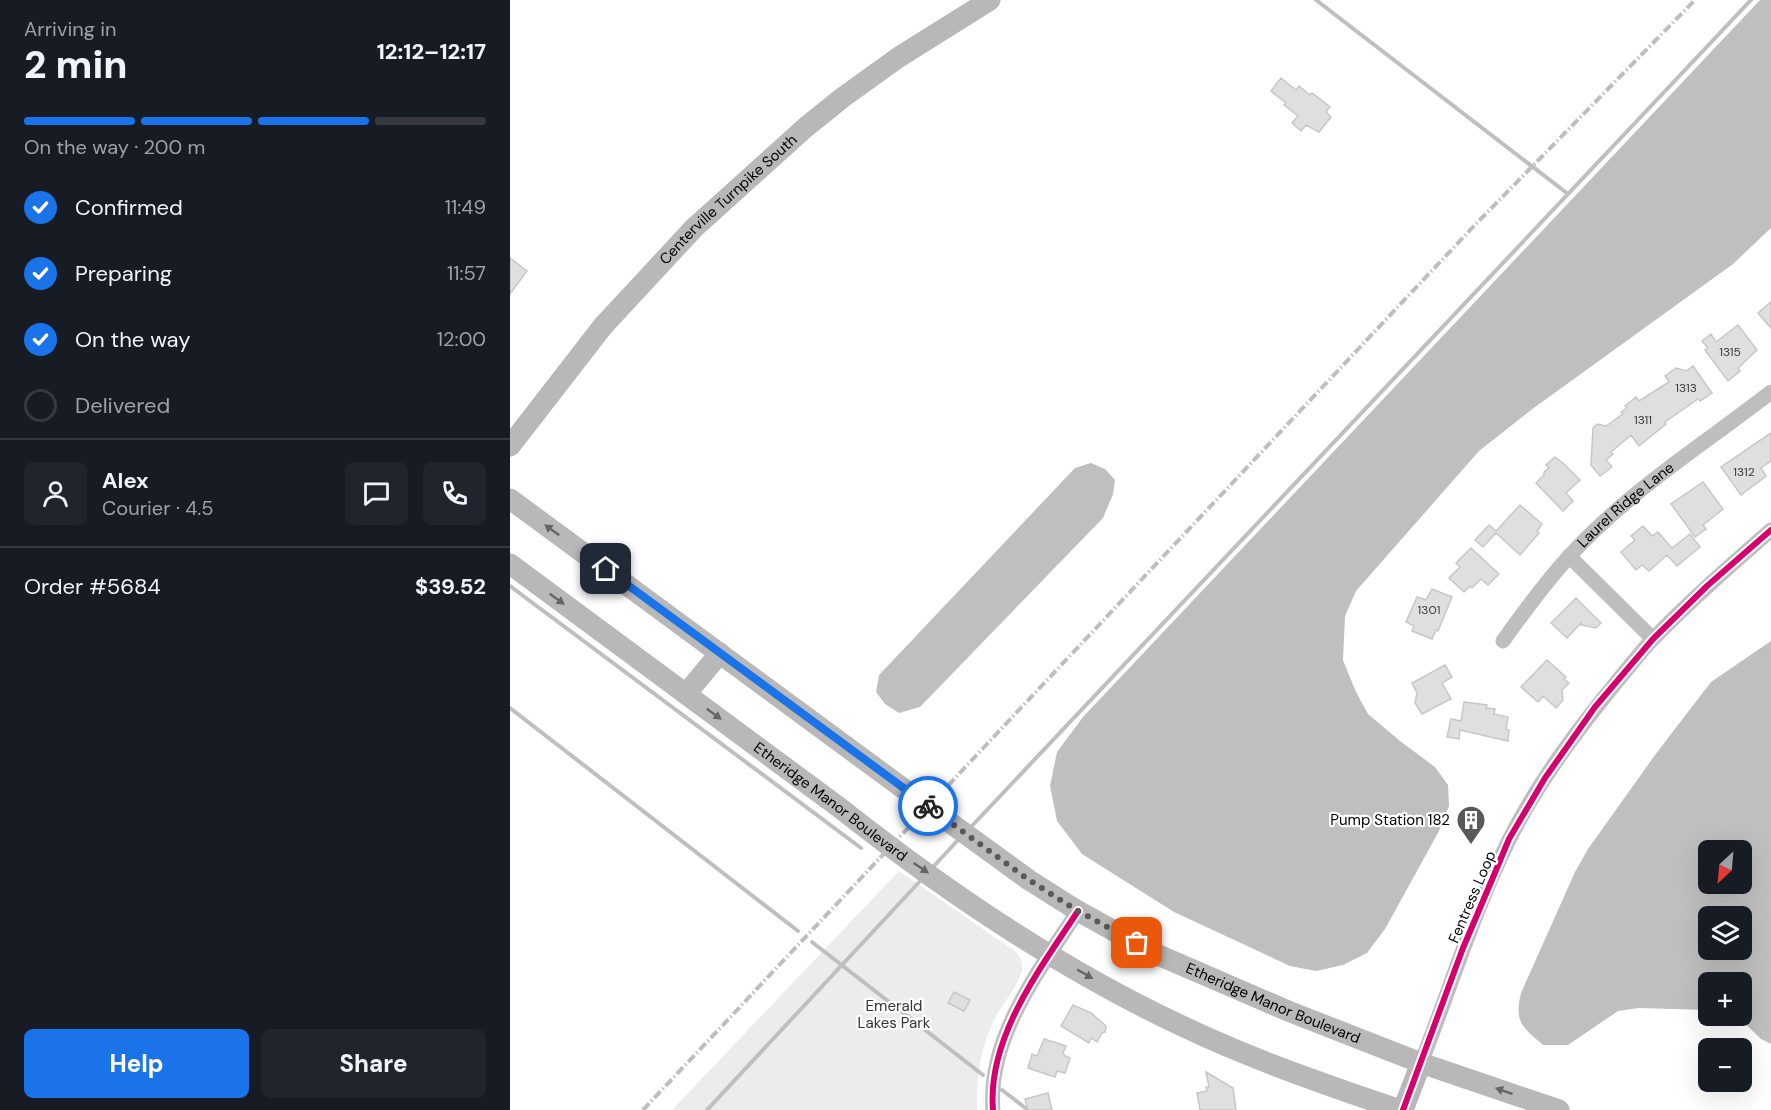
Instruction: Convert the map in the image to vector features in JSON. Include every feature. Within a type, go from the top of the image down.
[{"type":"main road","name":"Centerville Turnpike South","points":[[510,446],[603,326],[694,228],[806,127],[843,98],[899,57],[990,0]]},
{"type":"main road","name":"Etheridge Manor Boulevard","points":[[510,499],[1029,880],[1078,911],[1156,954],[1288,1011],[1420,1063],[1559,1110]]},
{"type":"main road","name":"Etheridge Manor Boulevard","points":[[510,564],[840,808],[889,847],[1049,954],[1128,1000],[1183,1027],[1268,1063],[1402,1110]]},
{"type":"main road","points":[[686,694],[720,653]]},
{"type":"main road","name":"Fentress Loop","points":[[1402,1110],[1420,1063]]},
{"type":"street","name":"Laurel Ridge Lane","points":[[1503,641],[1546,581],[1593,531],[1639,490],[1771,392]]},
{"type":"street","name":"Fentress Loop","points":[[1420,1063],[1463,948],[1509,839],[1551,769],[1595,707],[1653,639],[1707,586],[1771,530]]},
{"type":"street","points":[[1569,556],[1653,639]]},
{"type":"street","points":[[993,1110],[994,1068],[1002,1041],[1049,954],[1078,911]]},
{"type":"green space","name":"Emerald Lakes Park","points":[[899,871],[1016,952],[1021,962],[1022,971],[1019,979],[997,1014],[983,1049],[977,1085],[977,1110],[672,1110]]},
{"type":"shaded area","points":[[1760,0],[1771,0],[1771,228],[1733,264],[1531,410],[1479,451],[1356,591],[1345,616],[1343,660],[1368,714],[1435,767],[1448,785],[1449,806],[1439,831],[1385,929],[1367,953],[1343,965],[1316,971],[1290,966],[1174,912],[1082,854],[1057,821],[1050,786],[1057,752],[1083,717]]},
{"type":"shaded area","points":[[1091,463],[1105,469],[1115,480],[1113,494],[1103,518],[920,707],[899,713],[885,704],[876,692],[879,675],[1075,468]]},
{"type":"shaded area","points":[[1771,641],[1771,1044],[1761,1039],[1747,1026],[1752,1026],[1752,972],[1698,972],[1698,1010],[1639,1008],[1618,1011],[1568,1045],[1543,1045],[1521,1023],[1519,1003],[1521,993],[1575,872],[1588,849],[1711,682]]},
{"type":"building","points":[[1281,78],[1296,90],[1299,86],[1310,95],[1312,93],[1330,107],[1326,112],[1331,117],[1319,132],[1306,125],[1301,131],[1292,123],[1298,116],[1271,91]]},
{"type":"building","points":[[510,258],[527,271],[510,294]]},
{"type":"building","points":[[1771,302],[1771,328],[1758,313]]},
{"type":"building","points":[[1738,325],[1757,350],[1738,368],[1740,371],[1728,381],[1705,350],[1708,348],[1702,341],[1711,334],[1716,342]]},
{"type":"building","points":[[1693,366],[1712,393],[1700,401],[1698,399],[1665,422],[1666,424],[1639,446],[1631,435],[1611,452],[1613,454],[1606,460],[1612,467],[1600,476],[1591,465],[1593,428],[1597,424],[1606,426],[1623,414],[1621,412],[1627,408],[1625,406],[1636,397],[1639,401],[1669,382],[1665,376],[1676,368],[1686,371]]},
{"type":"building","points":[[1771,433],[1771,461],[1761,468],[1766,476],[1741,495],[1721,467]]},
{"type":"building","points":[[1555,457],[1580,480],[1566,493],[1573,501],[1563,511],[1536,483],[1549,468],[1546,465]]},
{"type":"building","points":[[1703,482],[1723,509],[1703,525],[1706,529],[1695,537],[1671,504]]},
{"type":"building","points":[[1520,505],[1542,524],[1537,531],[1539,533],[1520,555],[1496,533],[1483,547],[1475,540],[1489,525],[1496,531]]},
{"type":"building","points":[[1643,526],[1652,536],[1658,532],[1672,548],[1690,534],[1700,547],[1677,566],[1667,555],[1649,571],[1642,565],[1636,570],[1621,552],[1635,540],[1631,536]]},
{"type":"building","points":[[1471,548],[1499,574],[1488,585],[1481,579],[1464,592],[1449,578],[1460,567],[1456,563]]},
{"type":"building","points":[[1432,589],[1452,597],[1438,631],[1436,630],[1432,639],[1412,631],[1414,626],[1406,622],[1417,597],[1426,600]]},
{"type":"building","points":[[1576,598],[1601,623],[1596,628],[1581,625],[1581,623],[1567,638],[1551,623]]},
{"type":"building","points":[[1547,660],[1566,677],[1564,679],[1569,683],[1562,690],[1563,700],[1556,708],[1543,696],[1538,702],[1521,687]]},
{"type":"building","points":[[1445,665],[1452,677],[1442,683],[1451,699],[1422,714],[1415,703],[1417,693],[1412,683]]},
{"type":"building","points":[[1464,702],[1487,705],[1486,708],[1495,709],[1494,714],[1508,717],[1506,729],[1509,730],[1508,741],[1460,730],[1459,739],[1447,737],[1451,719],[1461,721]]},
{"type":"building","points":[[954,992],[970,1000],[964,1011],[948,1003]]},
{"type":"building","points":[[1073,1005],[1091,1013],[1106,1026],[1105,1032],[1097,1042],[1091,1038],[1089,1043],[1061,1026]]},
{"type":"building","points":[[1044,1039],[1066,1046],[1063,1053],[1070,1058],[1065,1073],[1057,1071],[1055,1077],[1028,1068],[1032,1054],[1037,1056]]},
{"type":"building","points":[[1206,1072],[1233,1088],[1236,1110],[1200,1110],[1197,1093],[1207,1091],[1206,1087],[1209,1087]]},
{"type":"building","points":[[1048,1093],[1052,1110],[1028,1110],[1025,1099]]},
{"type":"waterway","points":[[1316,0],[1568,194]]},
{"type":"waterway","points":[[970,828],[1751,0]]},
{"type":"waterway","points":[[510,586],[861,848]]},
{"type":"waterway","points":[[510,708],[798,931]]},
{"type":"waterway","points":[[933,867],[959,839]]},
{"type":"waterway","points":[[707,1110],[922,879]]},
{"type":"waterway","points":[[812,942],[983,1075]]},
{"type":"waterway","points":[[1002,1090],[1028,1110]]},
{"type":"railway","points":[[643,1110],[1472,228],[1695,0]]},
{"type":"cycle path","points":[[1403,1110],[1463,948],[1509,839],[1545,778],[1595,707],[1653,639],[1707,586],[1771,530]]},
{"type":"cycle path","points":[[993,1110],[993,1083],[998,1057],[1007,1031],[1033,980],[1078,911]]},
{"type":"way so far","points":[[928,806],[1029,880],[1078,911],[1137,943]]},
{"type":"place","name":"Pump Station 182","points":[[1471,846]]},
{"type":"route","points":[[606,569],[928,806]]}]
